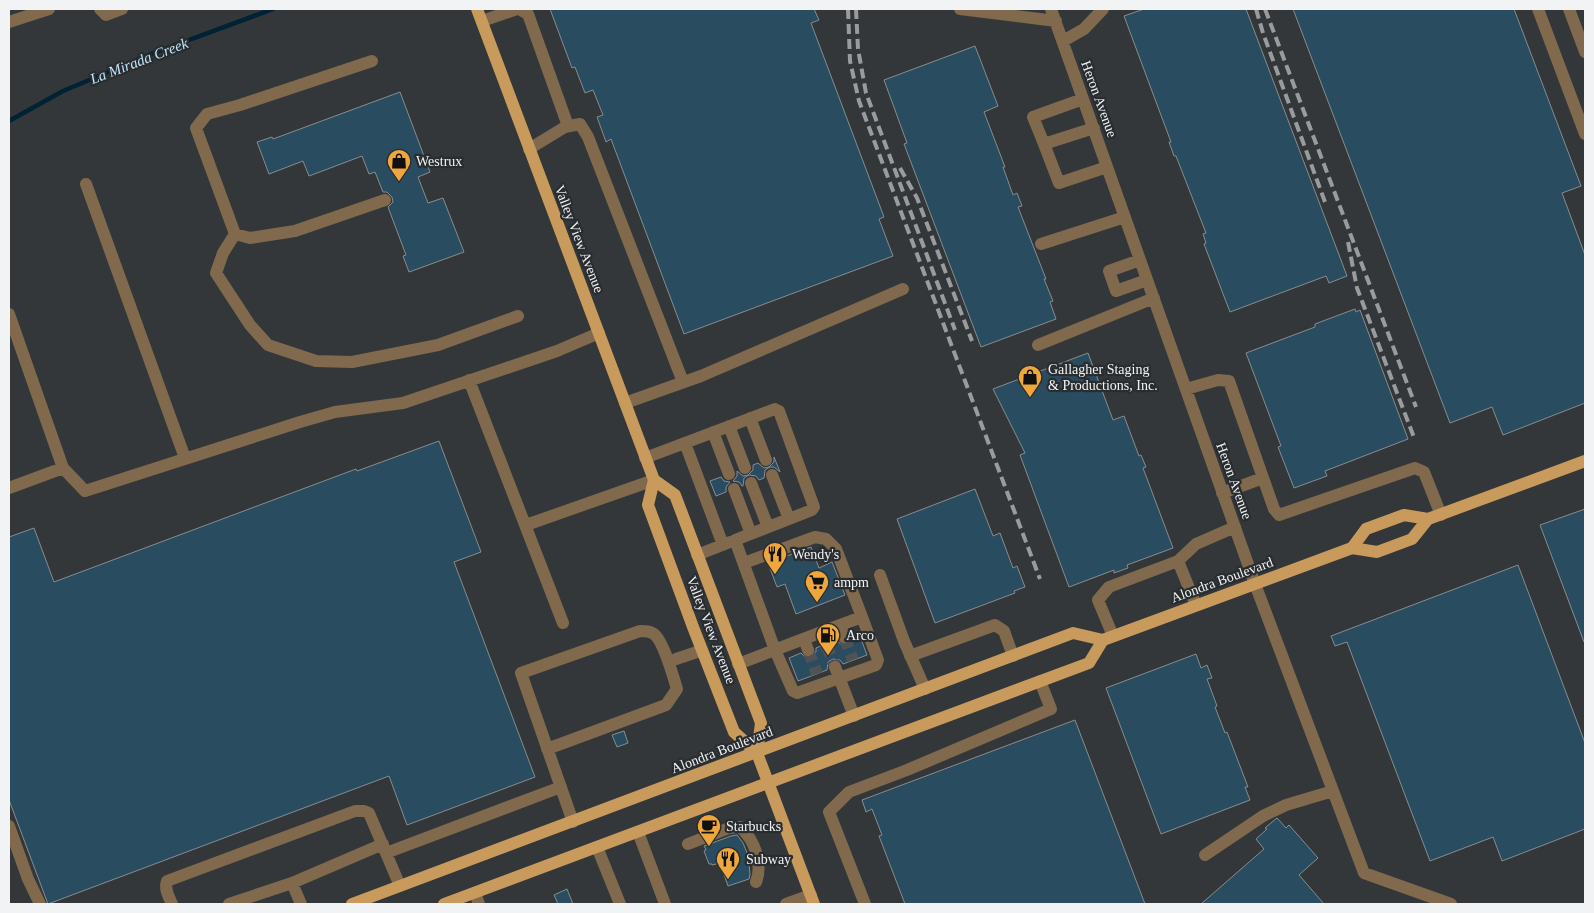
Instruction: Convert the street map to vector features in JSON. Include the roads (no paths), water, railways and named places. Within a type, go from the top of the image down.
[{"type":"main road","name":"Valley View Avenue","points":[[477,9],[645,458],[654,480],[675,495],[761,723],[757,753]]},
{"type":"main road","points":[[1352,548],[1366,529],[1389,520],[1404,515],[1428,519],[1585,461]]},
{"type":"main road","name":"Valley View Avenue","points":[[654,480],[648,505],[734,732],[757,753],[812,900]]},
{"type":"main road","name":"Alondra Boulevard","points":[[352,904],[1073,633],[1108,638],[1352,548],[1377,552],[1412,539],[1428,519]]},
{"type":"main road","points":[[444,904],[477,899],[597,847],[1090,663],[1108,638]]},
{"type":"street","points":[[9,22],[48,9]]},
{"type":"street","points":[[100,9],[106,15],[122,9]]},
{"type":"street","points":[[482,22],[518,9],[528,14],[568,126]]},
{"type":"street","points":[[960,9],[1056,21]]},
{"type":"street","name":"Heron Avenue","points":[[1051,9],[1222,493],[1364,873],[1451,904]]},
{"type":"street","points":[[1063,41],[1084,29],[1103,9]]},
{"type":"street","points":[[1538,9],[1585,134]]},
{"type":"street","points":[[1569,9],[1585,52]]},
{"type":"street","points":[[235,234],[196,128],[207,114],[240,105],[372,61]]},
{"type":"street","points":[[1083,99],[1033,117],[1058,183],[1107,167]]},
{"type":"street","points":[[529,149],[568,126],[580,124],[588,137],[683,382]]},
{"type":"street","points":[[1044,144],[1094,128]]},
{"type":"street","points":[[86,184],[185,458]]},
{"type":"street","points":[[235,234],[250,238],[295,231],[385,200]]},
{"type":"street","points":[[1041,244],[1125,216]]},
{"type":"street","points":[[235,234],[223,253],[216,273],[250,325],[268,345],[316,361],[352,362],[438,345],[518,316]]},
{"type":"street","points":[[1140,260],[1109,271],[1116,291],[1147,280]]},
{"type":"street","points":[[625,404],[683,382],[902,289]]},
{"type":"street","points":[[1038,345],[1154,298]]},
{"type":"street","points":[[9,314],[62,468],[85,491],[335,412],[402,403],[557,351],[599,333]]},
{"type":"street","points":[[469,380],[563,623]]},
{"type":"street","points":[[1186,389],[1218,380],[1229,381],[1274,509],[1279,515],[1415,468],[1424,472],[1441,514]]},
{"type":"street","points":[[645,458],[774,409],[779,411],[814,507],[812,510],[697,555]]},
{"type":"street","points":[[750,418],[766,460]]},
{"type":"street","points":[[729,426],[745,468]]},
{"type":"street","points":[[713,432],[729,474]]},
{"type":"street","points":[[685,443],[729,542],[744,563],[775,650],[793,691],[797,693],[819,679],[855,666],[876,665],[878,660],[836,549],[826,539],[815,537],[744,563]]},
{"type":"street","points":[[9,488],[62,468]]},
{"type":"street","points":[[772,475],[789,519]]},
{"type":"street","points":[[1222,493],[1263,478]]},
{"type":"street","points":[[526,525],[654,480]]},
{"type":"street","points":[[751,483],[768,527]]},
{"type":"street","points":[[734,489],[751,534]]},
{"type":"street","points":[[1108,638],[1098,600],[1109,586],[1178,561],[1196,544],[1235,528]]},
{"type":"street","points":[[1178,561],[1196,605]]},
{"type":"street","points":[[880,575],[910,656],[925,689]]},
{"type":"street","points":[[738,664],[775,650],[806,645],[842,631],[862,617]]},
{"type":"street","points":[[910,656],[994,625],[1004,631],[1014,656]]},
{"type":"street","points":[[548,749],[666,705],[677,689],[668,662],[656,636],[650,631],[640,631],[521,673],[573,822]]},
{"type":"street","points":[[676,659],[697,652]]},
{"type":"street","points":[[837,672],[854,716]]},
{"type":"street","points":[[865,904],[830,812],[849,792],[907,770],[1051,709],[1040,681]]},
{"type":"street","points":[[229,904],[561,787]]},
{"type":"street","points":[[1205,854],[1262,816],[1286,805],[1333,791]]},
{"type":"street","points":[[172,904],[167,891],[167,881],[355,811],[369,813],[400,886]]},
{"type":"street","points":[[9,826],[28,879],[40,904]]},
{"type":"street","points":[[688,844],[729,828],[740,827],[749,835],[758,860],[760,872],[756,882]]},
{"type":"street","points":[[638,832],[664,904]]},
{"type":"street","points":[[597,847],[620,904]]},
{"type":"street","points":[[292,882],[302,904]]},
{"type":"street","points":[[786,904],[812,900]]},
{"type":"waterway","name":"La Mirada Creek","points":[[9,121],[63,91],[151,54],[273,9]]},
{"type":"tunnel","points":[[844,637],[853,660]]},
{"type":"tunnel","points":[[826,644],[835,667]]},
{"type":"tunnel","points":[[808,650],[817,674]]},
{"type":"railway","points":[[848,9],[850,61],[859,101],[1040,579]]},
{"type":"railway","points":[[856,9],[858,49],[866,93],[955,330]]},
{"type":"railway","points":[[1256,9],[1325,202]]},
{"type":"railway","points":[[1265,9],[1416,407]]},
{"type":"railway","points":[[900,168],[917,198],[972,341]]},
{"type":"railway","points":[[1348,242],[1357,288],[1415,440]]},
{"type":"place","name":"Westrux","points":[[399,182]]},
{"type":"place","name":"Gallagher Staging & Productions, Inc.","points":[[1030,398]]},
{"type":"place","name":"Wendy's","points":[[775,575]]},
{"type":"place","name":"ampm","points":[[817,603]]},
{"type":"place","name":"Arco","points":[[828,656]]},
{"type":"place","name":"Starbucks","points":[[709,847]]},
{"type":"place","name":"Subway","points":[[728,880]]}]
